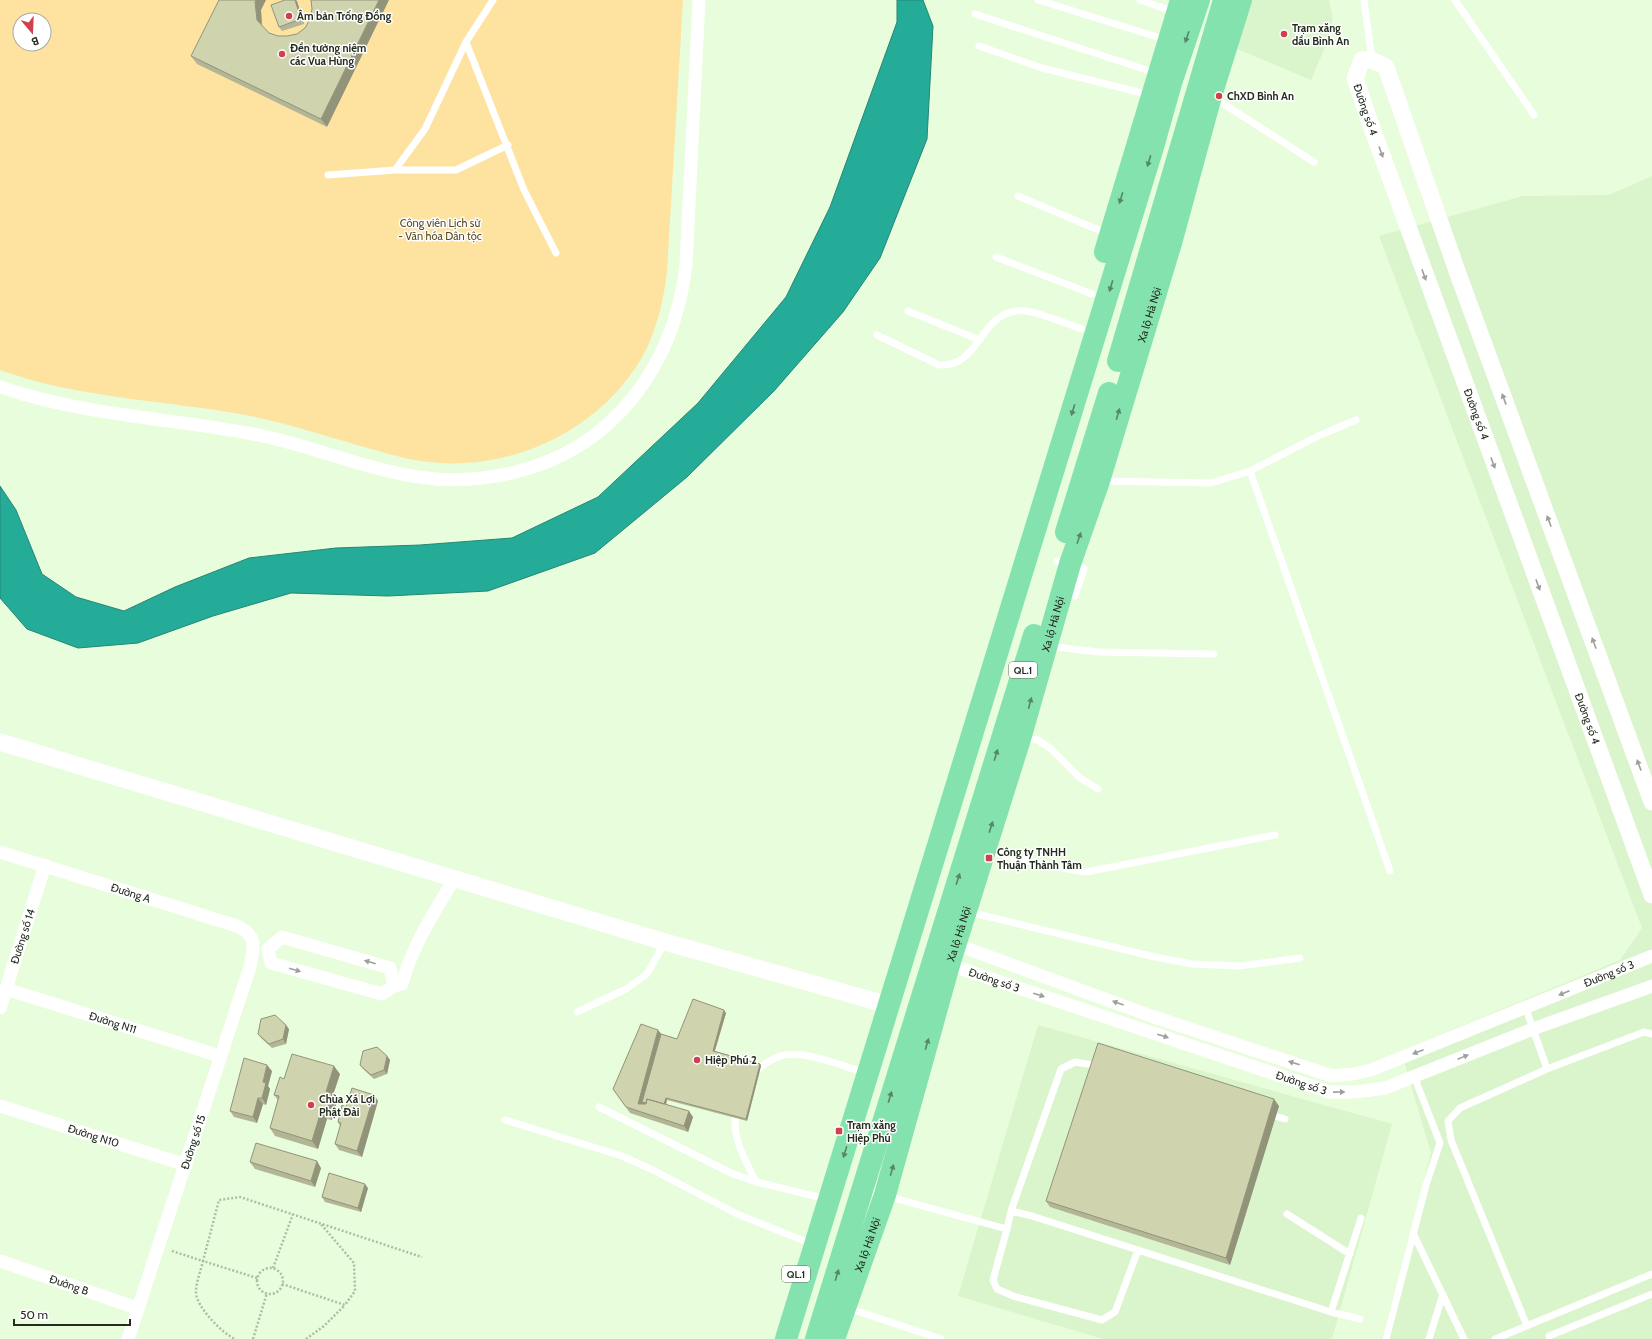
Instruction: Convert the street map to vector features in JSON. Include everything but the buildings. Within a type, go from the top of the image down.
[{"type":"highway","name":"Xa lộ Hà Nội","points":[[1205,91],[1224,0]]},
{"type":"highway","name":"Xa lộ Hà Nội","points":[[816,1339],[838,1304],[885,1195],[941,962],[1012,734],[1063,563],[1090,481],[1179,152],[1241,0]]},
{"type":"highway","name":"QL.1","points":[[860,1101],[855,1083],[857,1070],[884,1004],[1153,147],[1169,41],[1186,7]]},
{"type":"highway","name":"QL.1","points":[[786,1339],[860,1101],[884,1004],[1110,234],[1152,95],[1164,78],[1186,7]]},
{"type":"highway","name":"Xa lộ Hà Nội","points":[[834,1339],[838,1304],[863,1189],[941,962]]},
{"type":"highway","name":"QL.1","points":[[772,1339],[807,1242],[828,1207]]},
{"type":"street","points":[[0,387],[66,405],[262,436],[298,444],[384,470],[429,479],[475,479],[505,474],[541,464],[581,445],[617,416],[646,380],[667,342],[680,304],[686,265],[699,0]]},
{"type":"street","name":"Đường số 4","points":[[1372,60],[1362,60],[1355,78],[1421,266],[1652,895]]},
{"type":"street","points":[[1372,60],[1386,67],[1460,278],[1652,802]]},
{"type":"street","points":[[0,742],[665,942],[884,1004]]},
{"type":"street","name":"Đường A","points":[[0,852],[237,926],[247,930],[254,944]]},
{"type":"street","name":"Đường số 14","points":[[0,1008],[44,865]]},
{"type":"street","points":[[268,949],[271,963],[382,994],[394,986],[402,984],[412,954],[427,924],[454,879]]},
{"type":"street","points":[[268,949],[282,937],[390,968],[394,986]]},
{"type":"street","name":"Đường số 3","points":[[947,941],[1154,1017],[1332,1076],[1353,1074],[1371,1070],[1526,1009],[1652,956]]},
{"type":"street","points":[[254,944],[268,949]]},
{"type":"street","name":"Đường số 15","points":[[128,1339],[250,967],[254,944]]},
{"type":"street","name":"Đường số 3","points":[[941,962],[1329,1092],[1356,1092],[1385,1088],[1533,1029],[1652,986]]},
{"type":"street","name":"Đường N11","points":[[6,989],[220,1056]]},
{"type":"street","points":[[1353,1074],[1356,1092]]},
{"type":"street","name":"Đường N10","points":[[0,1106],[186,1165]]},
{"type":"street","name":"Đường B","points":[[0,1261],[138,1308]]},
{"type":"lane","points":[[395,170],[425,129],[466,42],[493,0]]},
{"type":"lane","points":[[1038,0],[1169,41]]},
{"type":"lane","points":[[1140,0],[1186,7]]},
{"type":"lane","points":[[1364,0],[1372,60]]},
{"type":"lane","points":[[1455,0],[1534,115]]},
{"type":"lane","points":[[976,14],[1164,78]]},
{"type":"lane","points":[[466,42],[508,145],[524,190],[556,253]]},
{"type":"lane","points":[[979,46],[1042,68],[1152,95]]},
{"type":"lane","points":[[1205,91],[1314,162]]},
{"type":"lane","points":[[328,175],[395,170],[456,170],[508,145]]},
{"type":"lane","points":[[1018,196],[1110,234]]},
{"type":"lane","points":[[996,257],[1092,294]]},
{"type":"lane","points":[[908,311],[980,340]]},
{"type":"lane","points":[[877,335],[939,365],[949,365],[958,362],[970,352],[994,319],[1009,312],[1026,311],[1082,329]]},
{"type":"lane","points":[[1090,481],[1211,483],[1250,471],[1318,436],[1356,420]]},
{"type":"lane","points":[[1250,471],[1390,871]]},
{"type":"lane","points":[[1063,563],[1082,567],[1084,569],[1075,596]]},
{"type":"lane","points":[[1038,644],[1098,652],[1214,654]]},
{"type":"lane","points":[[1012,734],[1038,740],[1050,749],[1080,778],[1098,789]]},
{"type":"lane","points":[[976,848],[1044,865],[1086,872],[1276,835]]},
{"type":"lane","points":[[957,909],[1005,919],[1155,957],[1192,964],[1238,966],[1300,958]]},
{"type":"lane","points":[[577,1012],[626,989],[643,978],[647,974],[665,942]]},
{"type":"lane","points":[[1526,1009],[1547,1068]]},
{"type":"lane","points":[[1527,1326],[1451,1140],[1448,1121],[1460,1108],[1547,1068],[1644,1032],[1652,1034]]},
{"type":"lane","points":[[750,1079],[752,1074],[758,1069],[779,1056],[808,1056],[857,1070]]},
{"type":"lane","points":[[1107,1068],[1075,1062],[1062,1069],[1012,1211],[993,1280],[997,1289],[1013,1296],[1102,1320],[1115,1312],[1138,1250]]},
{"type":"lane","points":[[1386,1339],[1413,1233],[1440,1143],[1414,1076]]},
{"type":"lane","points":[[740,1104],[735,1117],[736,1131],[740,1146],[756,1182]]},
{"type":"lane","points":[[599,1107],[731,1173],[828,1207]]},
{"type":"lane","points":[[1262,1112],[1285,1119]]},
{"type":"lane","points":[[505,1120],[622,1156],[651,1169],[737,1214],[807,1242]]},
{"type":"lane","points":[[863,1189],[1007,1229]]},
{"type":"lane","points":[[1012,1211],[1032,1216],[1331,1312],[1360,1319]]},
{"type":"lane","points":[[1288,1214],[1350,1254]]},
{"type":"lane","points":[[1331,1312],[1361,1218]]},
{"type":"lane","points":[[1413,1233],[1464,1339]]},
{"type":"lane","points":[[1496,1339],[1652,1274]]},
{"type":"lane","points":[[1429,1339],[1443,1294]]},
{"type":"lane","points":[[1549,1336],[1652,1294]]},
{"type":"lane","points":[[838,1304],[941,1339]]},
{"type":"path","points":[[235,1339],[226,1335],[205,1313],[196,1293],[219,1200],[240,1197],[422,1257]]},
{"type":"path","points":[[273,1268],[293,1214]]},
{"type":"path","points":[[306,1339],[324,1326],[345,1305],[355,1291],[354,1263],[320,1223]]},
{"type":"path","points":[[158,1246],[257,1278]]},
{"type":"path","points":[[273,1268],[281,1274],[282,1284],[276,1292],[267,1293],[258,1287],[257,1278],[263,1270],[273,1268]]},
{"type":"path","points":[[282,1284],[345,1305]]},
{"type":"path","points":[[253,1339],[267,1293]]},
{"type":"shaded area","name":"Trạm xăng dầu Bình An","points":[[1248,0],[1329,0],[1332,13],[1332,25],[1327,43],[1311,80],[1235,48]]},
{"type":"shaded area","points":[[1652,176],[1652,1339],[1382,1339],[1431,1153],[1401,1051],[1620,960],[1642,928],[1379,236],[1523,196],[1609,195]]},
{"type":"shaded area","points":[[1038,1025],[1392,1124],[1332,1339],[1103,1339],[958,1296]]},
{"type":"green space","name":"Công viên Lịch sử - Văn hóa Dân tộc","points":[[0,0],[683,0],[667,271],[657,321],[646,350],[629,377],[607,401],[582,422],[555,439],[525,451],[494,460],[461,463],[429,462],[396,456],[294,426],[251,416],[92,393],[30,380],[0,370]]},
{"type":"water","points":[[897,0],[923,0],[933,26],[927,139],[880,258],[843,312],[774,391],[687,477],[595,553],[488,591],[388,596],[291,593],[213,616],[138,643],[78,648],[27,629],[0,598],[0,486],[16,510],[42,574],[76,597],[124,611],[175,587],[249,558],[336,548],[420,545],[512,538],[598,497],[698,403],[786,297],[830,207],[897,22]]},
{"type":"place","name":"Âm bản Trống Đồng","points":[[289,16]]},
{"type":"place","name":"Trạm xăng dầu Bình An","points":[[1284,34]]},
{"type":"place","name":"Đền tưởng niệm các Vua Hùng","points":[[282,54]]},
{"type":"place","name":"ChXD Bình An","points":[[1219,96]]},
{"type":"place","name":"Công ty TNHH Thuận Thành Tâm","points":[[989,858]]},
{"type":"place","name":"Hiệp Phú 2","points":[[697,1060]]},
{"type":"place","name":"Chùa Xá Lợi Phật Đài","points":[[311,1105]]},
{"type":"place","name":"Trạm xăng Hiệp Phú","points":[[839,1131]]}]
